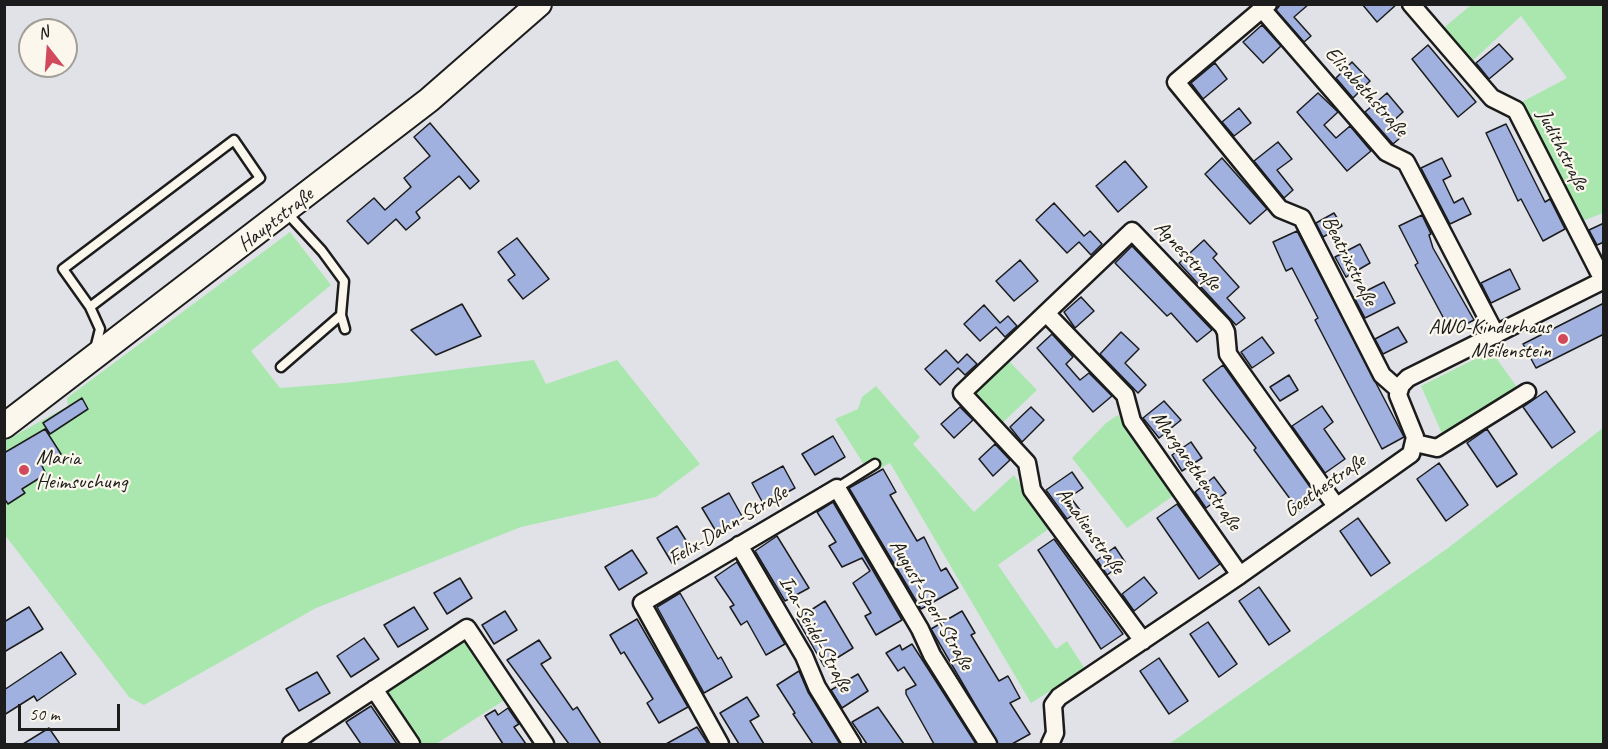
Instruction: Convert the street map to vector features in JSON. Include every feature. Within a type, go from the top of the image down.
[{"type":"street","name":"Hauptstraße","points":[[4,426],[92,361],[429,100],[540,4]]},
{"type":"street","name":"Judithstraße","points":[[1411,4],[1492,98],[1516,110],[1603,280]]},
{"type":"street","name":"Beatrixstraße","points":[[1265,7],[1176,82],[1280,209],[1302,218],[1382,375],[1387,382],[1399,390]]},
{"type":"street","name":"Elisabethstraße","points":[[1265,7],[1386,152],[1406,162],[1496,335]]},
{"type":"street","name":"Agnesstraße","points":[[962,393],[1132,231],[1223,326],[1226,332],[1228,354],[1336,506]]},
{"type":"street","points":[[1527,392],[1437,448],[1415,443],[1399,390],[1408,378],[1603,280]]},
{"type":"street","name":"Margarethenstraße","points":[[1046,313],[1125,395],[1132,421],[1240,575]]},
{"type":"street","name":"Amalienstraße","points":[[962,393],[1027,463],[1032,490],[1143,640]]},
{"type":"street","name":"Goethestraße","points":[[1050,744],[1055,733],[1053,705],[1058,698],[1240,575],[1411,454],[1415,443]]},
{"type":"street","name":"Felix-Dahn-Straße","points":[[720,744],[642,603],[837,488]]},
{"type":"street","name":"August-Sperl-Straße","points":[[837,488],[920,629],[932,655],[988,744]]},
{"type":"street","name":"Ina-Seidel-Straße","points":[[739,545],[804,656],[817,687],[852,744]]},
{"type":"street","points":[[291,744],[467,628],[545,744]]},
{"type":"street","points":[[374,690],[411,744]]},
{"type":"lane","points":[[90,307],[260,178],[234,140],[63,269],[90,307],[100,329],[92,361]]},
{"type":"lane","points":[[286,212],[322,251],[344,281],[341,315],[345,329]]},
{"type":"lane","points":[[281,367],[341,315]]},
{"type":"lane","points":[[837,488],[875,464]]},
{"type":"green space","points":[[1471,5],[1603,5],[1603,213],[1580,222],[1520,103],[1567,78],[1521,16],[1467,66],[1440,31]]},
{"type":"green space","points":[[290,232],[331,285],[251,351],[280,388],[344,383],[534,360],[546,384],[617,360],[700,464],[656,497],[521,527],[316,608],[144,705],[129,697],[5,535],[5,441],[68,406],[67,398]]},
{"type":"green space","points":[[1491,351],[1517,387],[1444,438],[1421,386]]},
{"type":"green space","points":[[1005,357],[1037,390],[998,427],[973,397],[973,388]]},
{"type":"green space","points":[[876,386],[920,437],[913,444],[974,512],[1014,475],[1050,528],[998,565],[1056,649],[1067,641],[1085,669],[1031,703],[890,463],[870,474],[835,419],[858,409],[862,397]]},
{"type":"green space","points":[[1118,415],[1173,496],[1127,528],[1072,458],[1106,423]]},
{"type":"green space","points":[[1603,428],[1603,744],[1169,744],[1448,548]]},
{"type":"green space","points":[[465,638],[506,699],[436,744],[419,744],[385,695],[385,690]]},
{"type":"building","points":[[1281,4],[1309,4],[1294,17],[1311,36],[1304,42],[1276,10]]},
{"type":"building","points":[[1362,4],[1397,4],[1377,22]]},
{"type":"building","points":[[1262,25],[1281,46],[1263,63],[1243,42]]},
{"type":"building","points":[[1499,44],[1513,59],[1489,79],[1476,63]]},
{"type":"building","points":[[1428,45],[1476,102],[1458,117],[1412,59]]},
{"type":"building","points":[[1352,62],[1370,81],[1353,98],[1336,78]]},
{"type":"building","points":[[1215,63],[1227,79],[1203,99],[1191,83]]},
{"type":"building","points":[[1318,93],[1338,112],[1324,125],[1336,138],[1350,126],[1371,151],[1347,171],[1297,112]]},
{"type":"building","points":[[1387,93],[1403,112],[1389,125],[1400,138],[1393,144],[1365,112]]},
{"type":"building","points":[[1239,108],[1251,123],[1234,136],[1222,122]]},
{"type":"building","points":[[430,123],[479,181],[470,189],[459,176],[416,212],[420,218],[406,230],[396,219],[368,244],[347,221],[374,198],[385,210],[411,187],[404,178],[430,156],[414,137]]},
{"type":"building","points":[[1506,124],[1545,202],[1550,199],[1565,229],[1543,241],[1521,199],[1518,201],[1486,133]]},
{"type":"building","points":[[1278,142],[1292,159],[1277,170],[1293,190],[1284,198],[1254,161]]},
{"type":"building","points":[[1222,158],[1267,209],[1250,224],[1205,174]]},
{"type":"building","points":[[1442,158],[1451,176],[1443,180],[1454,203],[1463,198],[1471,214],[1450,224],[1421,168]]},
{"type":"building","points":[[1125,161],[1147,187],[1118,212],[1096,186]]},
{"type":"building","points":[[1054,203],[1084,236],[1090,231],[1102,244],[1091,255],[1079,242],[1067,253],[1036,220]]},
{"type":"building","points":[[1334,213],[1342,226],[1323,237],[1316,223]]},
{"type":"building","points":[[1422,215],[1431,234],[1429,235],[1433,248],[1474,320],[1451,332],[1415,265],[1418,263],[1399,226]]},
{"type":"building","points":[[1604,223],[1604,242],[1597,245],[1589,230]]},
{"type":"building","points":[[1297,231],[1404,437],[1382,449],[1315,320],[1318,318],[1292,268],[1286,271],[1273,242]]},
{"type":"building","points":[[517,238],[549,279],[523,299],[508,280],[515,275],[498,252]]},
{"type":"building","points":[[1204,240],[1217,254],[1213,258],[1239,287],[1227,298],[1245,318],[1236,325],[1179,263]]},
{"type":"building","points":[[1360,244],[1370,263],[1346,277],[1335,257]]},
{"type":"building","points":[[1132,246],[1212,330],[1197,342],[1171,313],[1167,316],[1115,263]]},
{"type":"building","points":[[1020,260],[1038,281],[1014,301],[996,281]]},
{"type":"building","points":[[1510,269],[1520,289],[1491,303],[1481,283]]},
{"type":"building","points":[[1384,282],[1395,303],[1365,318],[1354,297]]},
{"type":"building","points":[[1081,297],[1094,311],[1075,328],[1064,312]]},
{"type":"building","name":"AWO-Kinderhaus Meilenstein","points":[[1604,303],[1604,334],[1536,368],[1523,344]]},
{"type":"building","points":[[462,304],[481,336],[436,355],[411,330]]},
{"type":"building","points":[[984,305],[1000,323],[1008,316],[1017,326],[1005,337],[996,327],[980,341],[964,324]]},
{"type":"building","points":[[1398,327],[1407,342],[1383,354],[1375,339]]},
{"type":"building","points":[[1121,332],[1139,349],[1125,363],[1146,385],[1138,393],[1100,354]]},
{"type":"building","points":[[1052,334],[1073,357],[1066,364],[1080,380],[1089,373],[1112,396],[1093,412],[1037,348]]},
{"type":"building","points":[[1262,337],[1274,353],[1252,368],[1241,352]]},
{"type":"building","points":[[946,350],[958,363],[967,354],[977,364],[965,375],[958,368],[940,385],[925,369]]},
{"type":"building","points":[[1223,365],[1318,498],[1299,511],[1254,450],[1256,448],[1203,380]]},
{"type":"building","points":[[1289,375],[1298,390],[1280,401],[1270,387]]},
{"type":"building","points":[[1546,391],[1575,432],[1552,448],[1523,407]]},
{"type":"building","points":[[82,398],[88,409],[50,434],[43,423]]},
{"type":"building","points":[[1164,401],[1181,420],[1159,438],[1143,418]]},
{"type":"building","points":[[1322,406],[1333,422],[1324,429],[1345,459],[1325,473],[1292,426]]},
{"type":"building","points":[[960,407],[973,420],[954,438],[941,424]]},
{"type":"building","points":[[1031,407],[1044,420],[1022,442],[1010,427]]},
{"type":"building","name":"Maria Heimsuchung","points":[[45,429],[61,454],[42,466],[46,474],[22,489],[25,493],[8,504],[4,498],[4,453]]},
{"type":"building","points":[[1487,429],[1517,474],[1497,487],[1467,443]]},
{"type":"building","points":[[833,436],[845,457],[815,475],[802,454]]},
{"type":"building","points":[[1191,442],[1202,458],[1182,471],[1172,455]]},
{"type":"building","points":[[995,444],[1010,460],[993,476],[979,459]]},
{"type":"building","points":[[1439,463],[1468,505],[1446,521],[1417,479]]},
{"type":"building","points":[[783,466],[795,488],[764,505],[752,483]]},
{"type":"building","points":[[883,469],[896,492],[890,495],[917,541],[924,537],[941,571],[946,568],[958,588],[921,609],[849,488]]},
{"type":"building","points":[[1072,472],[1083,488],[1070,497],[1080,510],[1067,519],[1046,490]]},
{"type":"building","points":[[1214,477],[1226,493],[1206,508],[1195,492]]},
{"type":"building","points":[[729,493],[743,518],[717,533],[702,508]]},
{"type":"building","points":[[833,502],[902,620],[876,635],[865,616],[871,613],[853,583],[870,571],[862,558],[842,567],[829,546],[836,542],[817,512]]},
{"type":"building","points":[[1177,504],[1220,564],[1199,579],[1157,518]]},
{"type":"building","points":[[1358,518],[1390,563],[1371,576],[1340,531]]},
{"type":"building","points":[[677,526],[692,550],[672,563],[657,538]]},
{"type":"building","points":[[777,536],[809,588],[785,601],[755,551]]},
{"type":"building","points":[[1054,539],[1123,634],[1101,649],[1038,550]]},
{"type":"building","points":[[1115,547],[1125,562],[1107,575],[1097,560]]},
{"type":"building","points":[[632,550],[647,573],[619,590],[605,567]]},
{"type":"building","points":[[737,562],[785,644],[766,655],[747,621],[741,625],[730,607],[734,605],[715,577]]},
{"type":"building","points":[[1144,577],[1157,593],[1134,611],[1122,594]]},
{"type":"building","points":[[460,578],[472,598],[447,614],[434,593]]},
{"type":"building","points":[[1259,587],[1290,631],[1269,645],[1239,601]]},
{"type":"building","points":[[680,593],[718,659],[721,657],[732,677],[704,693],[657,607]]},
{"type":"building","points":[[825,601],[853,648],[824,666],[797,619]]},
{"type":"building","points":[[29,607],[43,629],[4,652],[4,622]]},
{"type":"building","points":[[414,607],[428,629],[398,647],[384,625]]},
{"type":"building","points":[[505,611],[517,630],[494,644],[482,625]]},
{"type":"building","points":[[962,611],[975,633],[971,635],[999,681],[1008,676],[1020,698],[1010,703],[1030,734],[1012,744],[998,744],[931,629]]},
{"type":"building","points":[[637,619],[688,707],[659,723],[647,703],[653,699],[624,652],[621,654],[610,635]]},
{"type":"building","points":[[1208,622],[1237,664],[1219,677],[1190,634]]},
{"type":"building","points":[[364,638],[379,659],[351,677],[337,656]]},
{"type":"building","points":[[539,640],[551,658],[541,664],[573,710],[577,707],[601,744],[569,744],[507,660]]},
{"type":"building","points":[[912,644],[976,744],[934,744],[906,694],[906,690],[916,685],[904,667],[898,671],[886,653],[900,645],[902,650]]},
{"type":"building","points":[[61,652],[76,674],[37,701],[34,696],[4,715],[4,690]]},
{"type":"building","points":[[1159,658],[1188,701],[1169,714],[1140,671]]},
{"type":"building","points":[[799,671],[808,692],[840,744],[813,744],[793,714],[795,713],[777,685]]},
{"type":"building","points":[[317,672],[330,693],[299,711],[286,689]]},
{"type":"building","points":[[858,674],[868,691],[842,708],[831,690]]},
{"type":"building","points":[[747,697],[759,716],[750,721],[764,744],[739,744],[720,713]]},
{"type":"building","points":[[371,706],[397,744],[361,744],[346,722]]},
{"type":"building","points":[[878,707],[904,744],[867,744],[852,722]]},
{"type":"building","points":[[508,708],[519,724],[514,727],[526,744],[503,744],[485,716],[495,710],[498,715]]},
{"type":"building","points":[[697,727],[708,744],[666,744]]},
{"type":"building","points":[[49,728],[60,744],[23,744]]},
{"type":"place","name":"AWO-Kinderhaus Meilenstein","points":[[1563,339]]},
{"type":"place","name":"Maria Heimsuchung","points":[[24,470]]}]
